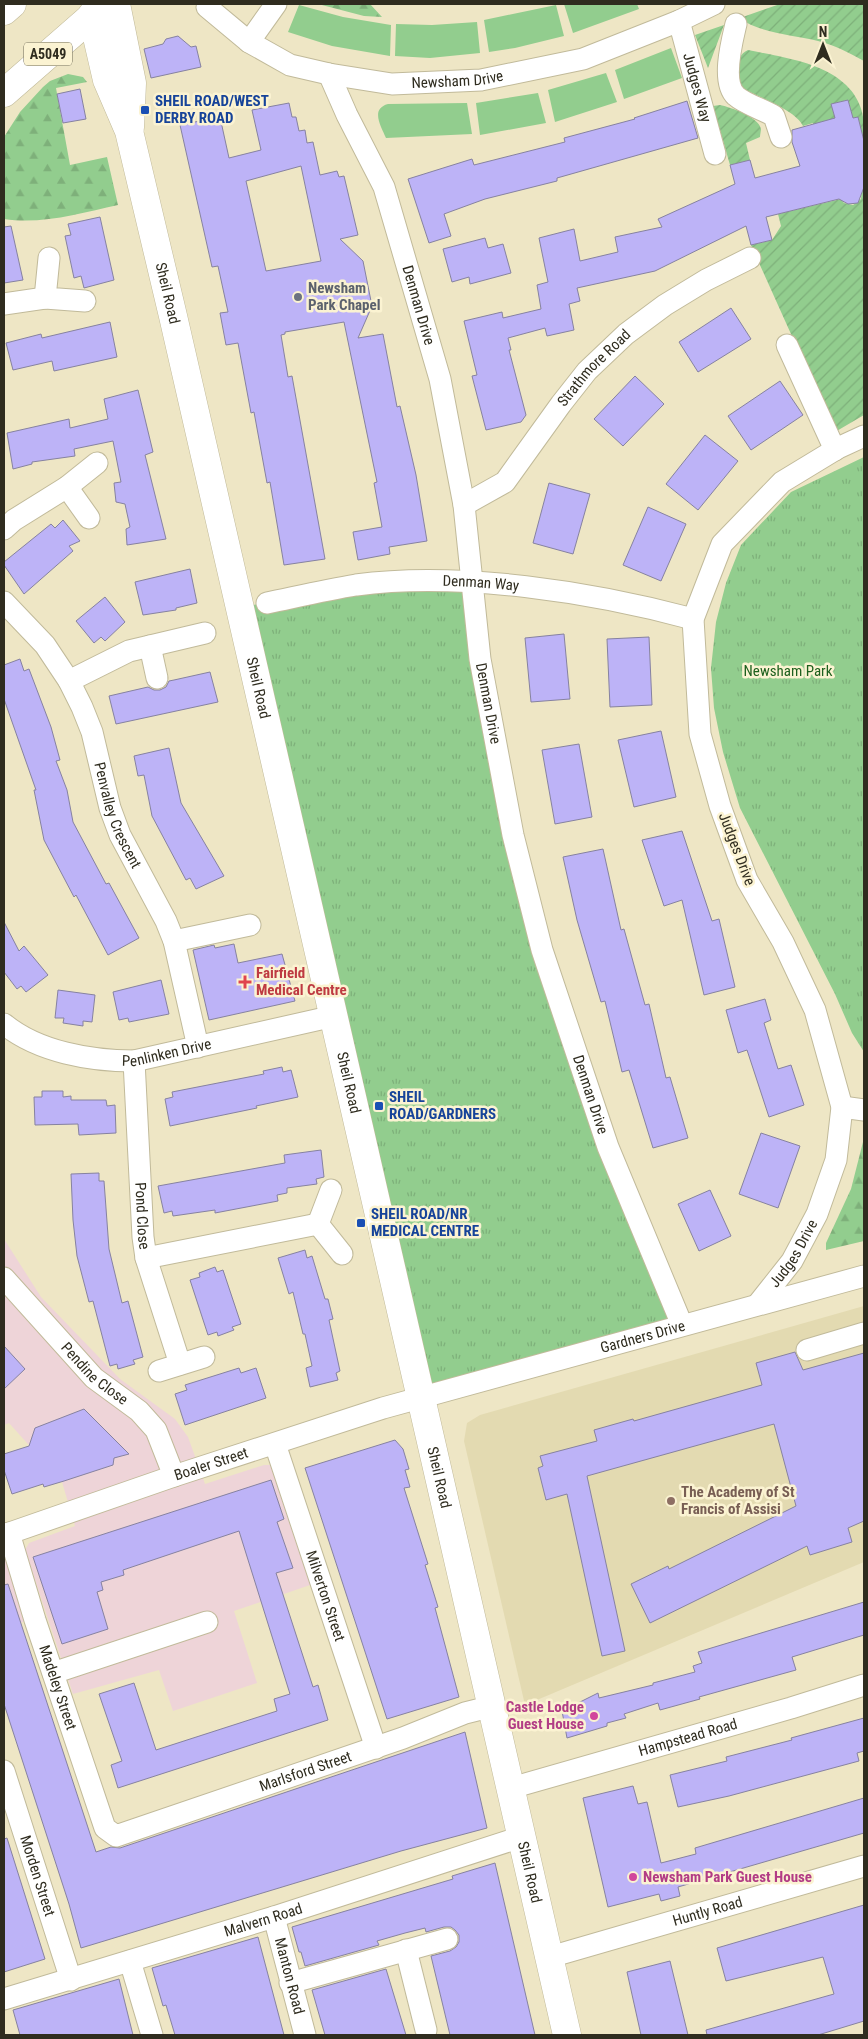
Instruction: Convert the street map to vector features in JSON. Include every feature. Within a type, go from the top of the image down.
[{"type":"main road","points":[[4,11],[12,4]]},
{"type":"main road","name":"A5049","points":[[4,94],[101,6]]},
{"type":"main road","name":"Sheil Road","points":[[101,6],[107,80],[129,130],[420,1397],[493,1706],[567,2035]]},
{"type":"street","points":[[249,42],[276,4]]},
{"type":"street","name":"Newsham Drive","points":[[207,7],[249,42],[290,65],[389,84],[481,80],[582,59],[679,21],[714,4]]},
{"type":"street","name":"Judges Way","points":[[679,21],[716,154]]},
{"type":"street","points":[[736,24],[729,66],[729,83],[735,95],[774,116],[782,137]]},
{"type":"street","name":"Denman Drive","points":[[329,74],[387,196],[440,379],[464,505],[480,659],[513,835],[542,950],[608,1147],[682,1325]]},
{"type":"street","points":[[45,298],[49,258]]},
{"type":"street","name":"Strathmore Road","points":[[464,505],[505,482],[587,371],[626,334],[706,280],[750,258]]},
{"type":"street","points":[[4,304],[45,298],[85,301]]},
{"type":"street","points":[[787,346],[835,450]]},
{"type":"street","name":"Judges Drive","points":[[758,1304],[792,1261],[817,1214],[836,1160],[842,1107],[815,1010],[783,942],[747,880],[720,806],[700,734],[693,619],[722,544],[782,482],[835,450],[864,436]]},
{"type":"street","points":[[4,529],[67,487],[97,463]]},
{"type":"street","points":[[67,487],[89,518]]},
{"type":"street","name":"Denman Way","points":[[267,602],[357,585],[421,581],[472,583],[528,587],[643,605],[693,619]]},
{"type":"street","name":"Penvalley Crescent","points":[[4,602],[45,645],[69,681],[92,732],[110,808],[120,836],[166,922],[174,941],[198,1048]]},
{"type":"street","points":[[69,681],[129,651],[205,634]]},
{"type":"street","points":[[150,646],[157,678]]},
{"type":"street","points":[[174,941],[250,925]]},
{"type":"street","name":"Penlinken Drive","points":[[7,1032],[84,1058],[107,1061],[134,1061],[334,1016]]},
{"type":"street","name":"Pond Close","points":[[134,1061],[143,1237],[146,1258],[180,1364]]},
{"type":"street","points":[[842,1107],[864,1110]]},
{"type":"street","points":[[318,1224],[331,1190]]},
{"type":"street","points":[[146,1258],[318,1224]]},
{"type":"street","points":[[318,1224],[342,1254]]},
{"type":"street","name":"Gardners Drive","points":[[420,1397],[864,1276]]},
{"type":"street","name":"Pendine Close","points":[[4,1278],[94,1378],[139,1411],[156,1430],[174,1476]]},
{"type":"street","points":[[807,1350],[864,1333]]},
{"type":"street","points":[[159,1371],[204,1357]]},
{"type":"street","name":"Boaler Street","points":[[6,1534],[174,1476],[420,1397]]},
{"type":"street","name":"Milverton Street","points":[[275,1444],[376,1748]]},
{"type":"street","name":"Madeley Street","points":[[6,1534],[105,1828],[116,1836]]},
{"type":"street","points":[[53,1673],[207,1622]]},
{"type":"street","name":"Hampstead Road","points":[[511,1788],[791,1708],[864,1685]]},
{"type":"street","name":"Marlsford Street","points":[[116,1836],[376,1748],[465,1713],[493,1706]]},
{"type":"street","name":"Morden Street","points":[[4,1771],[71,1980]]},
{"type":"street","name":"Malvern Road","points":[[4,1999],[71,1980],[521,1837]]},
{"type":"street","name":"Huntly Road","points":[[550,1956],[864,1866]]},
{"type":"street","name":"Manton Road","points":[[274,1916],[305,2035]]},
{"type":"street","points":[[290,1983],[447,1938]]},
{"type":"street","points":[[406,1950],[426,2030]]},
{"type":"street","points":[[130,1961],[152,2035]]},
{"type":"shaded area","points":[[4,1239],[41,1297],[120,1379],[175,1419],[188,1437],[205,1484],[264,1465],[272,1465],[313,1584],[234,1611],[257,1683],[173,1711],[159,1670],[73,1694],[25,1550],[29,1543],[75,1526],[62,1482],[9,1423],[4,1425]]},
{"type":"shaded area","name":"The Academy of St Francis of Assisi","points":[[864,1306],[864,1562],[525,1705],[464,1441],[467,1423],[480,1415]]},
{"type":"shaded area","points":[[4,1552],[29,1620],[4,1628]]},
{"type":"green space","points":[[318,4],[370,4],[382,17],[364,16]]},
{"type":"green space","points":[[564,4],[637,4],[639,9],[573,33]]},
{"type":"green space","points":[[780,4],[864,4],[864,61],[830,45],[757,27],[740,18]]},
{"type":"green space","points":[[299,5],[343,17],[391,25],[390,56],[332,46],[288,32]]},
{"type":"green space","points":[[556,5],[564,36],[515,48],[489,52],[484,20]]},
{"type":"green space","points":[[477,22],[480,53],[430,58],[395,56],[396,24],[432,25]]},
{"type":"green space","points":[[724,25],[708,68],[695,35]]},
{"type":"green space","points":[[671,48],[682,78],[624,99],[615,70]]},
{"type":"green space","points":[[748,50],[802,62],[820,68],[836,77],[849,88],[859,103],[864,122],[864,141],[858,117],[853,118],[848,100],[831,104],[837,123],[815,129],[813,123],[803,126],[799,120],[785,109],[742,88],[738,78],[737,67],[740,57]]},
{"type":"green space","points":[[606,73],[617,102],[555,122],[548,90]]},
{"type":"green space","points":[[68,74],[83,77],[87,82],[56,88],[70,165],[107,157],[118,205],[76,215],[47,219],[4,219],[4,137],[20,112],[43,87],[50,81]]},
{"type":"green space","points":[[538,93],[546,123],[480,135],[476,103]]},
{"type":"green space","points":[[467,103],[472,134],[386,138],[378,118],[379,110],[388,104]]},
{"type":"green space","points":[[720,105],[744,113],[759,125],[761,129],[760,137],[746,143],[750,160],[730,165],[713,106]]},
{"type":"green space","points":[[862,189],[864,189],[864,415],[835,432],[751,245],[772,240],[781,226],[778,214],[841,199],[844,203],[853,205],[861,199]]},
{"type":"green space","name":"Newsham Park","points":[[864,457],[864,1052],[852,1033],[835,994],[740,808],[723,752],[714,708],[711,668],[716,622],[726,583],[741,545],[791,492]]},
{"type":"green space","points":[[472,583],[542,950],[682,1325],[420,1397],[239,607]]},
{"type":"green space","points":[[864,1138],[864,1241],[826,1250],[826,1243],[851,1189]]},
{"type":"building","points":[[178,36],[191,47],[196,46],[201,67],[151,78],[144,49],[163,44],[166,39]]},
{"type":"building","points":[[80,89],[86,119],[63,123],[57,94]]},
{"type":"building","points":[[848,100],[853,118],[858,117],[864,141],[864,187],[858,203],[848,204],[839,199],[766,217],[772,240],[751,245],[746,226],[655,271],[577,288],[580,301],[569,304],[574,330],[547,336],[545,328],[508,338],[511,350],[509,350],[526,415],[521,422],[486,430],[472,376],[477,375],[464,321],[502,312],[503,318],[541,309],[537,285],[548,282],[539,238],[574,229],[580,261],[618,252],[615,237],[662,227],[658,219],[735,184],[730,165],[750,160],[755,178],[800,166],[792,142],[792,130],[835,118],[831,104]]},
{"type":"building","points":[[687,101],[698,138],[557,178],[557,181],[485,199],[444,214],[451,236],[429,243],[408,179],[472,159],[474,165],[565,142],[564,138],[635,119]]},
{"type":"building","points":[[289,103],[292,117],[296,117],[299,131],[305,130],[307,143],[313,142],[320,175],[337,171],[339,177],[344,176],[358,235],[340,239],[363,261],[372,306],[358,338],[383,334],[397,407],[400,406],[416,475],[427,541],[389,547],[390,554],[358,560],[353,532],[382,527],[374,483],[377,482],[344,322],[285,332],[285,334],[281,335],[288,377],[292,376],[325,559],[284,565],[270,482],[267,483],[254,412],[251,413],[238,343],[226,345],[220,313],[228,312],[218,266],[212,267],[180,125],[220,117],[229,158],[261,150],[252,110]],"holes":[[[301,166],[321,261],[266,271],[246,181]]]},
{"type":"building","points":[[100,217],[114,280],[84,288],[81,276],[74,278],[65,236],[71,235],[68,224]]},
{"type":"building","points":[[11,226],[23,280],[4,283],[4,227]]},
{"type":"building","points":[[485,238],[488,248],[503,244],[511,273],[470,284],[469,277],[452,282],[443,249]]},
{"type":"building","points":[[731,308],[751,339],[698,372],[679,342]]},
{"type":"building","points":[[110,322],[117,357],[54,371],[52,361],[13,370],[6,343],[41,334],[42,338]]},
{"type":"building","points":[[635,376],[664,404],[623,446],[594,419]]},
{"type":"building","points":[[780,381],[803,415],[751,450],[728,416]]},
{"type":"building","points":[[138,390],[153,452],[145,455],[166,539],[127,545],[126,529],[130,527],[125,504],[116,502],[114,483],[121,482],[113,441],[74,449],[75,456],[32,462],[32,464],[13,469],[7,433],[69,419],[70,428],[108,419],[104,399]]},
{"type":"building","points":[[705,435],[738,461],[698,510],[666,484]]},
{"type":"building","points":[[549,483],[590,494],[573,554],[533,543]]},
{"type":"building","points":[[648,507],[686,524],[661,581],[623,565]]},
{"type":"building","points":[[63,520],[80,541],[69,546],[73,551],[24,594],[4,565],[4,562],[51,524],[55,528]]},
{"type":"building","points":[[190,569],[197,603],[176,608],[176,610],[143,615],[135,582]]},
{"type":"building","points":[[105,597],[125,622],[105,641],[101,637],[94,643],[76,621]]},
{"type":"building","points":[[564,634],[570,699],[531,702],[525,638]]},
{"type":"building","points":[[649,637],[652,705],[610,707],[607,639]]},
{"type":"building","points":[[20,659],[24,671],[29,669],[51,727],[60,760],[56,761],[67,790],[73,822],[106,884],[109,883],[139,938],[108,955],[76,895],[74,897],[44,840],[34,790],[36,790],[4,699],[4,665]]},
{"type":"building","points":[[210,672],[218,702],[116,724],[109,696],[148,687],[160,690],[166,687],[169,681]]},
{"type":"building","points":[[661,731],[676,797],[634,807],[618,740]]},
{"type":"building","points":[[579,744],[592,817],[555,824],[542,750]]},
{"type":"building","points":[[169,748],[181,803],[224,876],[196,889],[190,878],[186,880],[152,816],[144,775],[138,776],[134,756]]},
{"type":"building","points":[[682,831],[712,921],[719,919],[735,987],[704,995],[682,900],[664,906],[642,840]]},
{"type":"building","points":[[603,849],[621,930],[624,929],[645,1005],[649,1004],[666,1078],[670,1077],[688,1138],[653,1148],[629,1070],[622,1072],[605,1001],[601,1002],[577,920],[563,857]]},
{"type":"building","points":[[4,922],[19,951],[24,946],[48,975],[26,992],[21,986],[17,989],[4,972]]},
{"type":"building","name":"Fairfield Medical Centre","points":[[234,944],[238,963],[282,954],[295,1001],[209,1020],[193,950],[214,945],[215,948]]},
{"type":"building","points":[[161,980],[169,1014],[129,1022],[128,1018],[119,1020],[113,992]]},
{"type":"building","points":[[58,990],[95,995],[92,1022],[83,1021],[83,1026],[63,1023],[64,1018],[55,1018]]},
{"type":"building","points":[[765,999],[771,1020],[764,1023],[778,1069],[791,1065],[804,1105],[769,1117],[747,1050],[738,1053],[726,1010]]},
{"type":"building","points":[[282,1067],[283,1072],[291,1070],[298,1097],[256,1106],[257,1108],[170,1126],[165,1099],[173,1097],[172,1092],[264,1074],[263,1071]]},
{"type":"building","points":[[42,1091],[63,1091],[63,1097],[71,1096],[71,1100],[106,1100],[107,1106],[115,1105],[116,1133],[79,1135],[78,1124],[35,1125],[34,1097],[42,1097]]},
{"type":"building","points":[[761,1133],[800,1146],[778,1208],[739,1194]]},
{"type":"building","points":[[321,1150],[324,1177],[316,1179],[317,1184],[287,1188],[287,1193],[277,1195],[278,1201],[215,1213],[215,1210],[173,1216],[172,1211],[164,1213],[158,1186],[285,1163],[284,1155]]},
{"type":"building","points":[[99,1173],[99,1181],[104,1181],[109,1249],[122,1303],[128,1301],[143,1357],[133,1360],[135,1364],[118,1369],[117,1364],[110,1366],[93,1301],[89,1302],[77,1256],[73,1220],[71,1174]]},
{"type":"building","points":[[710,1190],[731,1236],[699,1251],[678,1204]]},
{"type":"building","points":[[305,1250],[307,1258],[312,1256],[325,1299],[328,1299],[333,1319],[329,1320],[340,1371],[336,1373],[338,1380],[310,1387],[306,1368],[312,1366],[305,1334],[303,1334],[293,1292],[289,1294],[278,1258]]},
{"type":"building","points":[[215,1267],[217,1272],[223,1270],[241,1324],[232,1327],[234,1330],[218,1336],[217,1332],[208,1335],[190,1280],[200,1277],[199,1273]]},
{"type":"building","points":[[4,1346],[25,1369],[4,1389]]},
{"type":"building","points":[[795,1352],[803,1370],[864,1353],[864,1521],[848,1528],[852,1542],[810,1555],[807,1546],[650,1623],[631,1584],[668,1566],[669,1569],[796,1506],[774,1424],[587,1476],[625,1651],[602,1656],[567,1494],[546,1500],[538,1468],[543,1466],[540,1456],[597,1441],[594,1430],[633,1419],[634,1421],[762,1385],[756,1363]]},
{"type":"building","points":[[239,1368],[241,1373],[256,1368],[266,1398],[185,1425],[175,1394],[187,1390],[185,1385]]},
{"type":"building","points":[[84,1409],[129,1454],[114,1458],[113,1465],[44,1487],[43,1484],[12,1494],[4,1470],[4,1454],[29,1446],[35,1428]]},
{"type":"building","points":[[395,1440],[403,1449],[409,1469],[405,1470],[410,1487],[404,1488],[428,1564],[425,1565],[438,1607],[435,1608],[459,1697],[387,1719],[305,1468]]},
{"type":"building","points":[[271,1480],[284,1519],[277,1522],[293,1568],[276,1573],[313,1687],[318,1685],[328,1720],[118,1788],[111,1765],[122,1761],[99,1694],[134,1683],[156,1750],[277,1711],[274,1699],[290,1694],[239,1531],[123,1570],[124,1575],[101,1582],[103,1590],[97,1592],[108,1629],[62,1644],[33,1557]]},
{"type":"building","points":[[8,1584],[96,1852],[111,1847],[120,1848],[465,1732],[487,1828],[401,1851],[81,1948],[69,1904],[4,1704],[4,1585]]},
{"type":"building","points":[[864,1602],[864,1635],[792,1657],[796,1670],[660,1710],[658,1703],[624,1714],[626,1718],[607,1723],[607,1726],[567,1738],[562,1711],[598,1693],[599,1698],[653,1685],[653,1683],[695,1672],[693,1666],[702,1663],[698,1652]]},
{"type":"building","points":[[864,1718],[864,1751],[857,1753],[859,1761],[729,1796],[678,1807],[670,1775],[727,1761],[726,1757],[792,1740],[791,1738]]},
{"type":"building","points":[[633,1786],[638,1804],[647,1802],[661,1863],[696,1854],[695,1848],[864,1798],[864,1833],[678,1887],[680,1896],[661,1901],[659,1894],[608,1907],[583,1798]]},
{"type":"building","points":[[7,1838],[45,1959],[4,1972],[4,1839]]},
{"type":"building","points":[[495,1863],[535,2035],[450,2035],[431,1956],[450,1951],[456,1947],[459,1942],[459,1935],[451,1927],[426,1932],[425,1928],[405,1933],[377,1941],[379,1945],[305,1966],[292,1927],[453,1879],[452,1876]]},
{"type":"building","points":[[864,1905],[864,2021],[818,2035],[707,2035],[706,2030],[834,1994],[823,1957],[726,1981],[717,1948]]},
{"type":"building","points":[[258,1937],[284,2035],[175,2035],[166,2005],[163,2006],[152,1968]]},
{"type":"building","points":[[670,1961],[688,2035],[641,2035],[627,1972]]},
{"type":"building","points":[[386,1969],[406,2035],[325,2035],[312,1990]]},
{"type":"building","points":[[119,1979],[133,2035],[20,2035],[13,2010]]},
{"type":"place","name":"SHEIL ROAD/WEST DERBY ROAD","points":[[145,110]]},
{"type":"place","name":"Newsham Park Chapel","points":[[298,297]]},
{"type":"place","name":"Fairfield Medical Centre","points":[[245,982]]},
{"type":"place","name":"SHEIL ROAD/GARDNERS","points":[[379,1106]]},
{"type":"place","name":"SHEIL ROAD/NR MEDICAL CENTRE","points":[[361,1223]]},
{"type":"place","name":"The Academy of St Francis of Assisi","points":[[671,1501]]},
{"type":"place","name":"Castle Lodge Guest House","points":[[594,1716]]},
{"type":"place","name":"Newsham Park Guest House","points":[[633,1877]]}]
